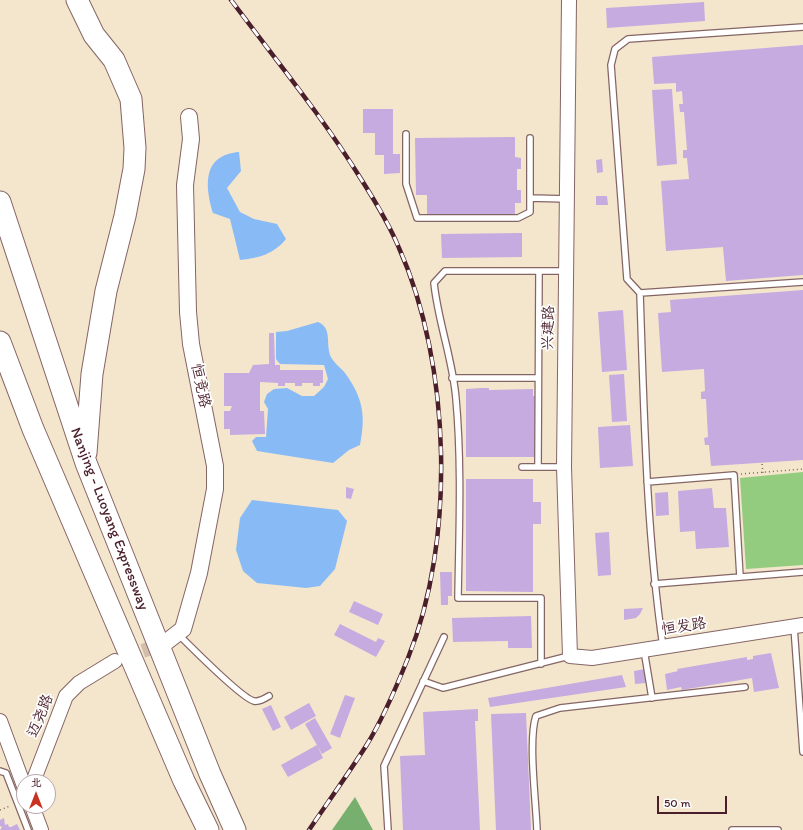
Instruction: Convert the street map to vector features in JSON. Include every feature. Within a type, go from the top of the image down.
[{"type":"highway","points":[[77,0],[94,35],[114,60],[130,99],[135,148],[134,169],[125,216],[106,291],[92,374],[86,463]]},
{"type":"highway","name":"Nanjing - Luoyang Expressway","points":[[0,202],[86,463],[210,774],[237,830]]},
{"type":"highway","name":"Nanjing - Luoyang Expressway","points":[[0,342],[33,429],[184,781],[208,830]]},
{"type":"highway","points":[[184,781],[202,830]]},
{"type":"main road","name":"恒竞路","points":[[171,638],[183,629],[199,573],[215,489],[215,466],[191,344],[188,312],[185,185],[191,139],[189,117]]},
{"type":"street","name":"兴建路","points":[[569,0],[564,467],[570,656]]},
{"type":"street","name":"恒发路","points":[[570,656],[592,658],[799,626]]},
{"type":"street","name":"迈尧路","points":[[36,774],[66,696],[79,683],[115,661]]},
{"type":"street","points":[[0,721],[20,774]]},
{"type":"street","points":[[35,814],[41,830]]},
{"type":"lane","points":[[663,647],[654,584],[647,482],[640,293],[627,278],[611,64],[615,49],[628,39],[803,27]]},
{"type":"lane","points":[[406,134],[406,184],[417,218],[518,218],[530,212],[530,138]]},
{"type":"lane","points":[[530,198],[567,199]]},
{"type":"lane","points":[[541,664],[541,598],[458,598],[459,476],[456,399],[436,307],[434,282],[445,271],[566,271]]},
{"type":"lane","points":[[538,467],[539,271]]},
{"type":"lane","points":[[640,293],[803,282]]},
{"type":"lane","points":[[452,378],[538,378]]},
{"type":"lane","points":[[522,467],[564,467]]},
{"type":"lane","points":[[647,482],[734,475],[740,577]]},
{"type":"lane","points":[[654,584],[803,572]]},
{"type":"lane","points":[[799,626],[803,752]]},
{"type":"lane","points":[[388,830],[384,766],[444,637]]},
{"type":"lane","points":[[171,638],[253,701],[258,702],[269,696]]},
{"type":"lane","points":[[644,650],[652,698]]},
{"type":"lane","points":[[423,681],[443,688],[570,656]]},
{"type":"lane","points":[[537,830],[533,743],[533,724],[536,716],[560,708],[745,687]]},
{"type":"lane","points":[[0,771],[6,773],[16,800]]},
{"type":"lane","points":[[21,814],[28,830]]},
{"type":"lane","points":[[732,830],[778,830]]},
{"type":"path","points":[[762,464],[763,472]]},
{"type":"path","points":[[734,475],[803,469]]},
{"type":"path","points":[[0,810],[16,803]]},
{"type":"green space","points":[[803,472],[803,565],[746,569],[740,478]]},
{"type":"green space","points":[[355,797],[373,830],[332,830]]},
{"type":"water","points":[[239,152],[241,171],[227,188],[240,212],[254,219],[277,224],[286,239],[271,252],[254,258],[240,260],[230,219],[213,213],[208,192],[209,174],[212,166],[218,159],[227,154]]},
{"type":"water","points":[[318,322],[326,328],[331,357],[351,382],[362,407],[363,425],[360,445],[349,450],[333,463],[257,451],[252,441],[256,437],[266,437],[268,409],[264,402],[267,394],[274,389],[287,388],[302,396],[314,396],[324,387],[328,379],[324,365],[280,364],[276,359],[276,332],[287,331]]},
{"type":"water","points":[[252,500],[338,510],[347,521],[335,569],[320,586],[306,588],[257,583],[243,571],[236,550],[240,518]]},
{"type":"building","points":[[704,2],[705,21],[607,28],[606,8]]},
{"type":"building","points":[[803,45],[803,275],[726,281],[723,247],[666,251],[661,181],[689,179],[687,158],[683,158],[683,150],[687,150],[684,112],[680,112],[679,104],[683,104],[682,91],[676,92],[676,83],[654,84],[652,57]]},
{"type":"building","points":[[672,89],[677,164],[657,166],[652,90]]},
{"type":"building","points":[[363,109],[393,109],[393,154],[400,154],[400,173],[384,174],[384,155],[375,155],[375,133],[363,133]]},
{"type":"building","points":[[515,137],[515,157],[521,158],[521,169],[517,169],[517,190],[521,190],[521,203],[515,203],[515,214],[427,214],[427,195],[416,195],[415,138]]},
{"type":"building","points":[[602,159],[603,172],[597,173],[596,160]]},
{"type":"building","points":[[596,196],[607,196],[608,205],[596,205]]},
{"type":"building","points":[[522,233],[522,257],[442,258],[441,234]]},
{"type":"building","points":[[803,290],[803,460],[711,466],[709,445],[705,445],[704,438],[708,437],[706,399],[701,399],[701,392],[705,391],[704,369],[662,372],[658,313],[671,312],[670,300]]},
{"type":"building","points":[[623,310],[627,370],[602,372],[598,312]]},
{"type":"building","points":[[269,333],[274,333],[275,365],[280,365],[280,370],[323,370],[323,383],[320,383],[320,386],[313,386],[313,383],[302,383],[302,386],[295,386],[295,383],[285,383],[285,386],[278,386],[278,383],[260,382],[260,411],[264,411],[265,434],[230,435],[230,429],[224,429],[224,411],[230,411],[232,406],[224,406],[224,373],[249,373],[253,365],[269,364]]},
{"type":"building","points":[[624,374],[627,421],[612,422],[609,375]]},
{"type":"building","points":[[489,388],[489,390],[533,389],[533,396],[535,396],[535,457],[466,457],[466,389]]},
{"type":"building","points":[[630,425],[633,466],[600,468],[598,427]]},
{"type":"building","points":[[466,479],[533,479],[533,502],[541,502],[541,524],[533,524],[533,592],[466,591]]},
{"type":"building","points":[[346,487],[354,489],[351,499],[346,498]]},
{"type":"building","points":[[712,488],[714,508],[726,508],[729,547],[696,549],[695,531],[680,532],[678,491]]},
{"type":"building","points":[[668,492],[669,515],[656,516],[655,493]]},
{"type":"building","points":[[609,532],[611,575],[598,576],[595,533]]},
{"type":"building","points":[[440,572],[452,572],[452,596],[448,596],[448,605],[441,605]]},
{"type":"building","points":[[354,601],[383,614],[378,625],[349,612]]},
{"type":"building","points":[[643,608],[636,618],[624,620],[624,609]]},
{"type":"building","points":[[531,616],[532,648],[508,648],[508,641],[453,642],[452,618]]},
{"type":"building","points":[[340,624],[376,642],[378,638],[385,641],[376,657],[334,635]]},
{"type":"building","points":[[771,653],[779,688],[754,692],[752,678],[682,690],[681,687],[667,690],[665,674],[678,671],[677,669],[747,657],[747,660],[753,659],[753,656]]},
{"type":"building","points":[[645,669],[646,683],[635,684],[634,671]]},
{"type":"building","points":[[622,675],[626,687],[490,707],[488,698]]},
{"type":"building","points":[[345,695],[355,698],[340,738],[330,734]]},
{"type":"building","points":[[309,703],[316,716],[291,730],[284,717]]},
{"type":"building","points":[[271,705],[281,727],[273,731],[262,709]]},
{"type":"building","points":[[478,709],[478,721],[475,721],[480,830],[403,830],[400,756],[425,755],[423,712]]},
{"type":"building","points":[[526,713],[531,830],[496,830],[491,714]]},
{"type":"building","points":[[315,718],[332,748],[322,754],[305,724]]},
{"type":"building","points":[[317,745],[323,758],[288,777],[281,765]]},
{"type":"building","points":[[4,818],[5,825],[8,824],[9,827],[11,827],[17,824],[20,830],[0,830],[2,827],[0,826],[0,820]]},
{"type":"tunnel","points":[[123,658],[165,643]]},
{"type":"railway","points":[[231,0],[298,88],[330,133],[377,204],[386,221],[399,248],[416,294],[429,344],[437,398],[441,452],[440,507],[434,560],[424,611],[408,658],[384,714],[372,736],[309,830]]}]
